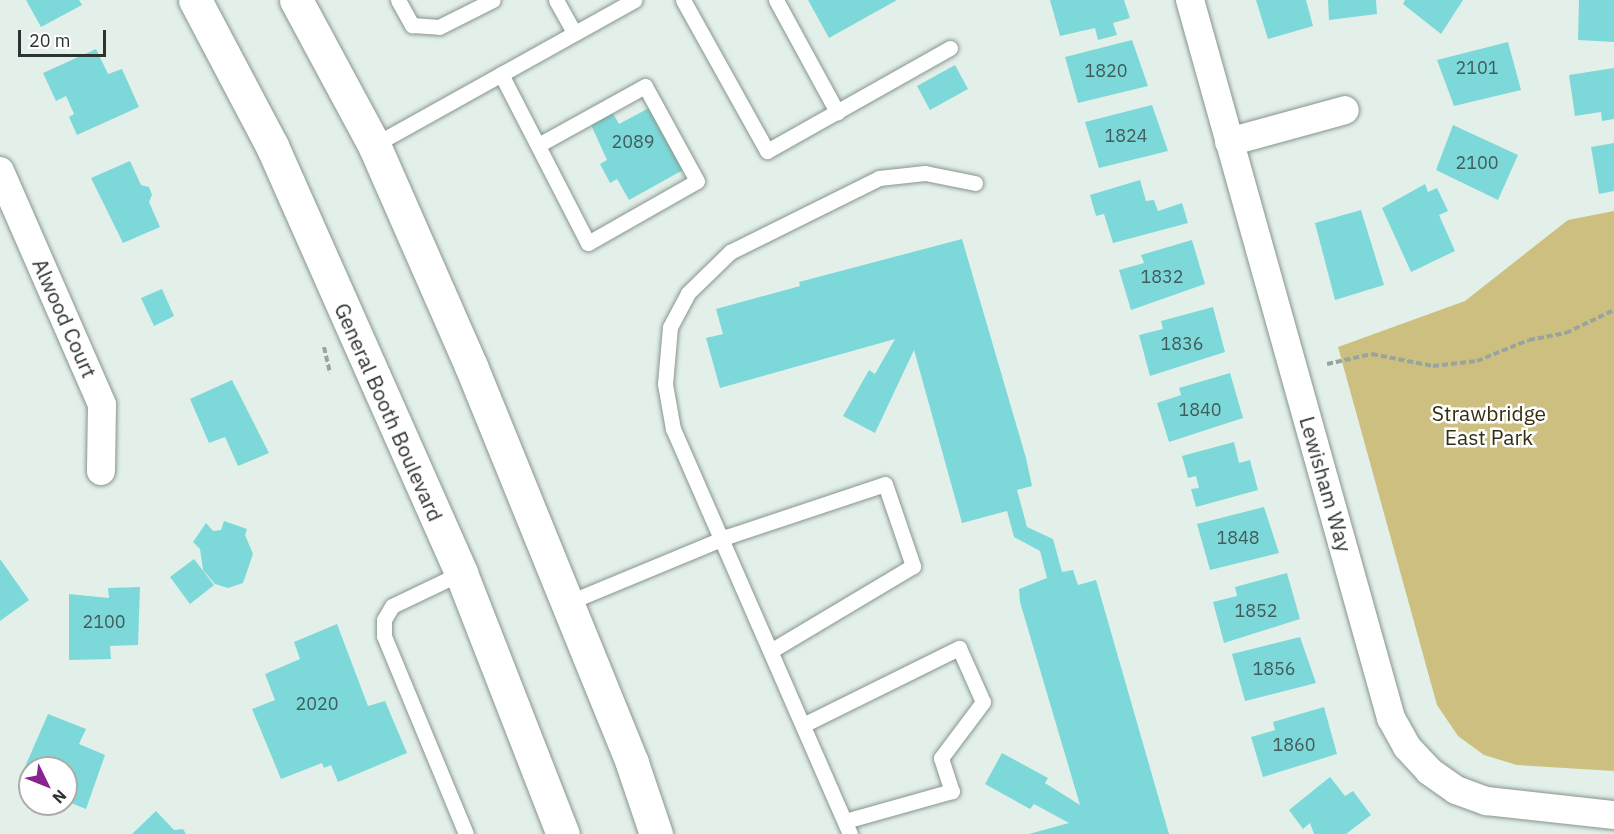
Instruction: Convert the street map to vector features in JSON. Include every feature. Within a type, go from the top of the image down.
[{"type":"highway","name":"General Booth Boulevard","points":[[195,0],[272,146],[461,573],[563,834]]},
{"type":"highway","points":[[296,0],[374,145],[471,366],[567,603],[656,834]]},
{"type":"street","name":"Lewisham Way","points":[[1190,0],[1391,718],[1407,747],[1429,771],[1456,790],[1487,801],[1614,815]]},
{"type":"street","points":[[1229,142],[1345,110]]},
{"type":"street","name":"Alwood Court","points":[[0,171],[102,405],[101,471]]},
{"type":"lane","points":[[399,0],[412,25],[439,27],[493,0]]},
{"type":"lane","points":[[556,0],[574,33]]},
{"type":"lane","points":[[374,145],[634,0]]},
{"type":"lane","points":[[683,0],[767,151],[950,48]]},
{"type":"lane","points":[[776,0],[837,112]]},
{"type":"lane","points":[[501,74],[538,146],[588,243],[697,181],[645,86],[538,146]]},
{"type":"lane","points":[[805,724],[959,648],[983,702],[940,758],[952,791],[848,828],[805,724],[673,429],[665,384],[670,327],[688,293],[730,252],[879,178],[925,173],[975,183]]},
{"type":"lane","points":[[567,603],[721,540],[885,484],[913,566],[772,650]]},
{"type":"lane","points":[[461,573],[392,606],[384,620],[384,636],[466,834]]},
{"type":"path","points":[[1327,364],[1372,354],[1433,366],[1477,361],[1530,340],[1566,333],[1614,310]]},
{"type":"green space","name":"Strawbridge East Park","points":[[1614,211],[1614,771],[1517,765],[1484,755],[1458,736],[1437,705],[1338,347],[1465,301],[1568,220]]},
{"type":"building","points":[[26,0],[79,0],[82,5],[41,27]]},
{"type":"building","points":[[808,0],[897,0],[829,38]]},
{"type":"building","points":[[1050,0],[1124,0],[1130,18],[1113,23],[1117,35],[1098,40],[1095,28],[1060,36]]},
{"type":"building","points":[[1256,0],[1306,0],[1313,26],[1268,39]]},
{"type":"building","points":[[1328,0],[1376,0],[1377,14],[1329,20]]},
{"type":"building","points":[[1405,0],[1463,0],[1441,34],[1403,4]]},
{"type":"building","points":[[1579,0],[1614,0],[1614,42],[1578,40]]},
{"type":"building","points":[[1132,40],[1148,86],[1078,103],[1065,57]]},
{"type":"building","points":[[1508,42],[1521,90],[1454,106],[1437,60]]},
{"type":"building","points":[[96,49],[108,74],[122,69],[139,107],[77,135],[69,117],[74,114],[66,96],[56,101],[43,73]]},
{"type":"building","points":[[955,65],[968,89],[930,110],[917,86]]},
{"type":"building","points":[[1614,68],[1614,119],[1602,121],[1601,112],[1575,116],[1569,75]]},
{"type":"building","points":[[608,105],[619,124],[649,108],[683,170],[629,200],[617,179],[610,183],[600,164],[607,160],[587,116]]},
{"type":"building","points":[[1152,105],[1168,151],[1099,168],[1085,122]]},
{"type":"building","points":[[1453,125],[1518,155],[1498,200],[1436,170]]},
{"type":"building","points":[[1614,143],[1614,191],[1599,194],[1591,147]]},
{"type":"building","points":[[130,161],[141,185],[149,187],[152,195],[149,202],[160,227],[123,243],[91,178]]},
{"type":"building","points":[[1140,180],[1146,201],[1154,200],[1158,211],[1182,203],[1188,223],[1113,243],[1104,214],[1096,216],[1090,195]]},
{"type":"building","points":[[1425,184],[1428,192],[1437,188],[1448,211],[1439,215],[1455,251],[1411,272],[1382,208]]},
{"type":"building","points":[[1361,210],[1384,285],[1335,300],[1315,223]]},
{"type":"building","points":[[962,239],[1026,458],[1032,486],[1017,490],[1027,527],[1053,539],[1062,572],[1073,570],[1078,585],[1096,580],[1169,834],[1029,834],[1069,823],[1034,804],[1030,809],[985,784],[1002,753],[1048,778],[1045,783],[1080,805],[1020,602],[1019,589],[1047,578],[1040,551],[1014,537],[1007,511],[962,523],[914,350],[875,433],[843,416],[869,370],[875,374],[895,339],[720,388],[706,338],[723,334],[716,309],[800,286],[799,282]]},
{"type":"building","points":[[1192,240],[1205,284],[1131,310],[1119,270],[1144,263],[1141,255]]},
{"type":"building","points":[[162,289],[174,316],[154,326],[141,298]]},
{"type":"building","points":[[1213,307],[1225,352],[1150,376],[1139,335],[1163,329],[1161,321]]},
{"type":"building","points":[[1230,373],[1243,418],[1169,442],[1157,403],[1181,395],[1179,388]]},
{"type":"building","points":[[232,380],[269,453],[238,466],[225,437],[209,443],[190,399]]},
{"type":"building","points":[[1234,442],[1239,463],[1250,460],[1258,490],[1196,507],[1191,489],[1199,488],[1196,476],[1188,478],[1182,456]]},
{"type":"building","points":[[1264,507],[1279,553],[1210,570],[1197,524]]},
{"type":"building","points":[[224,521],[247,529],[245,535],[253,554],[243,583],[228,588],[215,584],[203,570],[200,549],[193,542],[206,523],[213,531],[221,530]]},
{"type":"building","points":[[0,559],[29,600],[0,621]]},
{"type":"building","points":[[194,559],[214,585],[190,604],[170,577]]},
{"type":"building","points":[[1287,573],[1300,619],[1224,643],[1213,602],[1237,596],[1235,587]]},
{"type":"building","points":[[140,587],[138,645],[110,646],[111,659],[69,660],[69,594],[109,598],[108,588]]},
{"type":"building","points":[[337,624],[368,706],[385,701],[407,753],[338,782],[331,765],[324,768],[322,763],[281,779],[252,709],[275,700],[265,674],[300,659],[294,642]]},
{"type":"building","points":[[1300,637],[1316,683],[1245,701],[1232,654]]},
{"type":"building","points":[[1324,707],[1337,754],[1263,777],[1251,737],[1275,730],[1273,722]]},
{"type":"building","points":[[48,714],[86,729],[79,744],[105,755],[86,809],[78,806],[78,756],[30,756]]},
{"type":"building","points":[[1330,777],[1345,796],[1353,791],[1371,815],[1346,834],[1314,834],[1310,823],[1303,829],[1289,810]]},
{"type":"building","points":[[156,811],[174,830],[183,829],[186,834],[132,834]]}]
